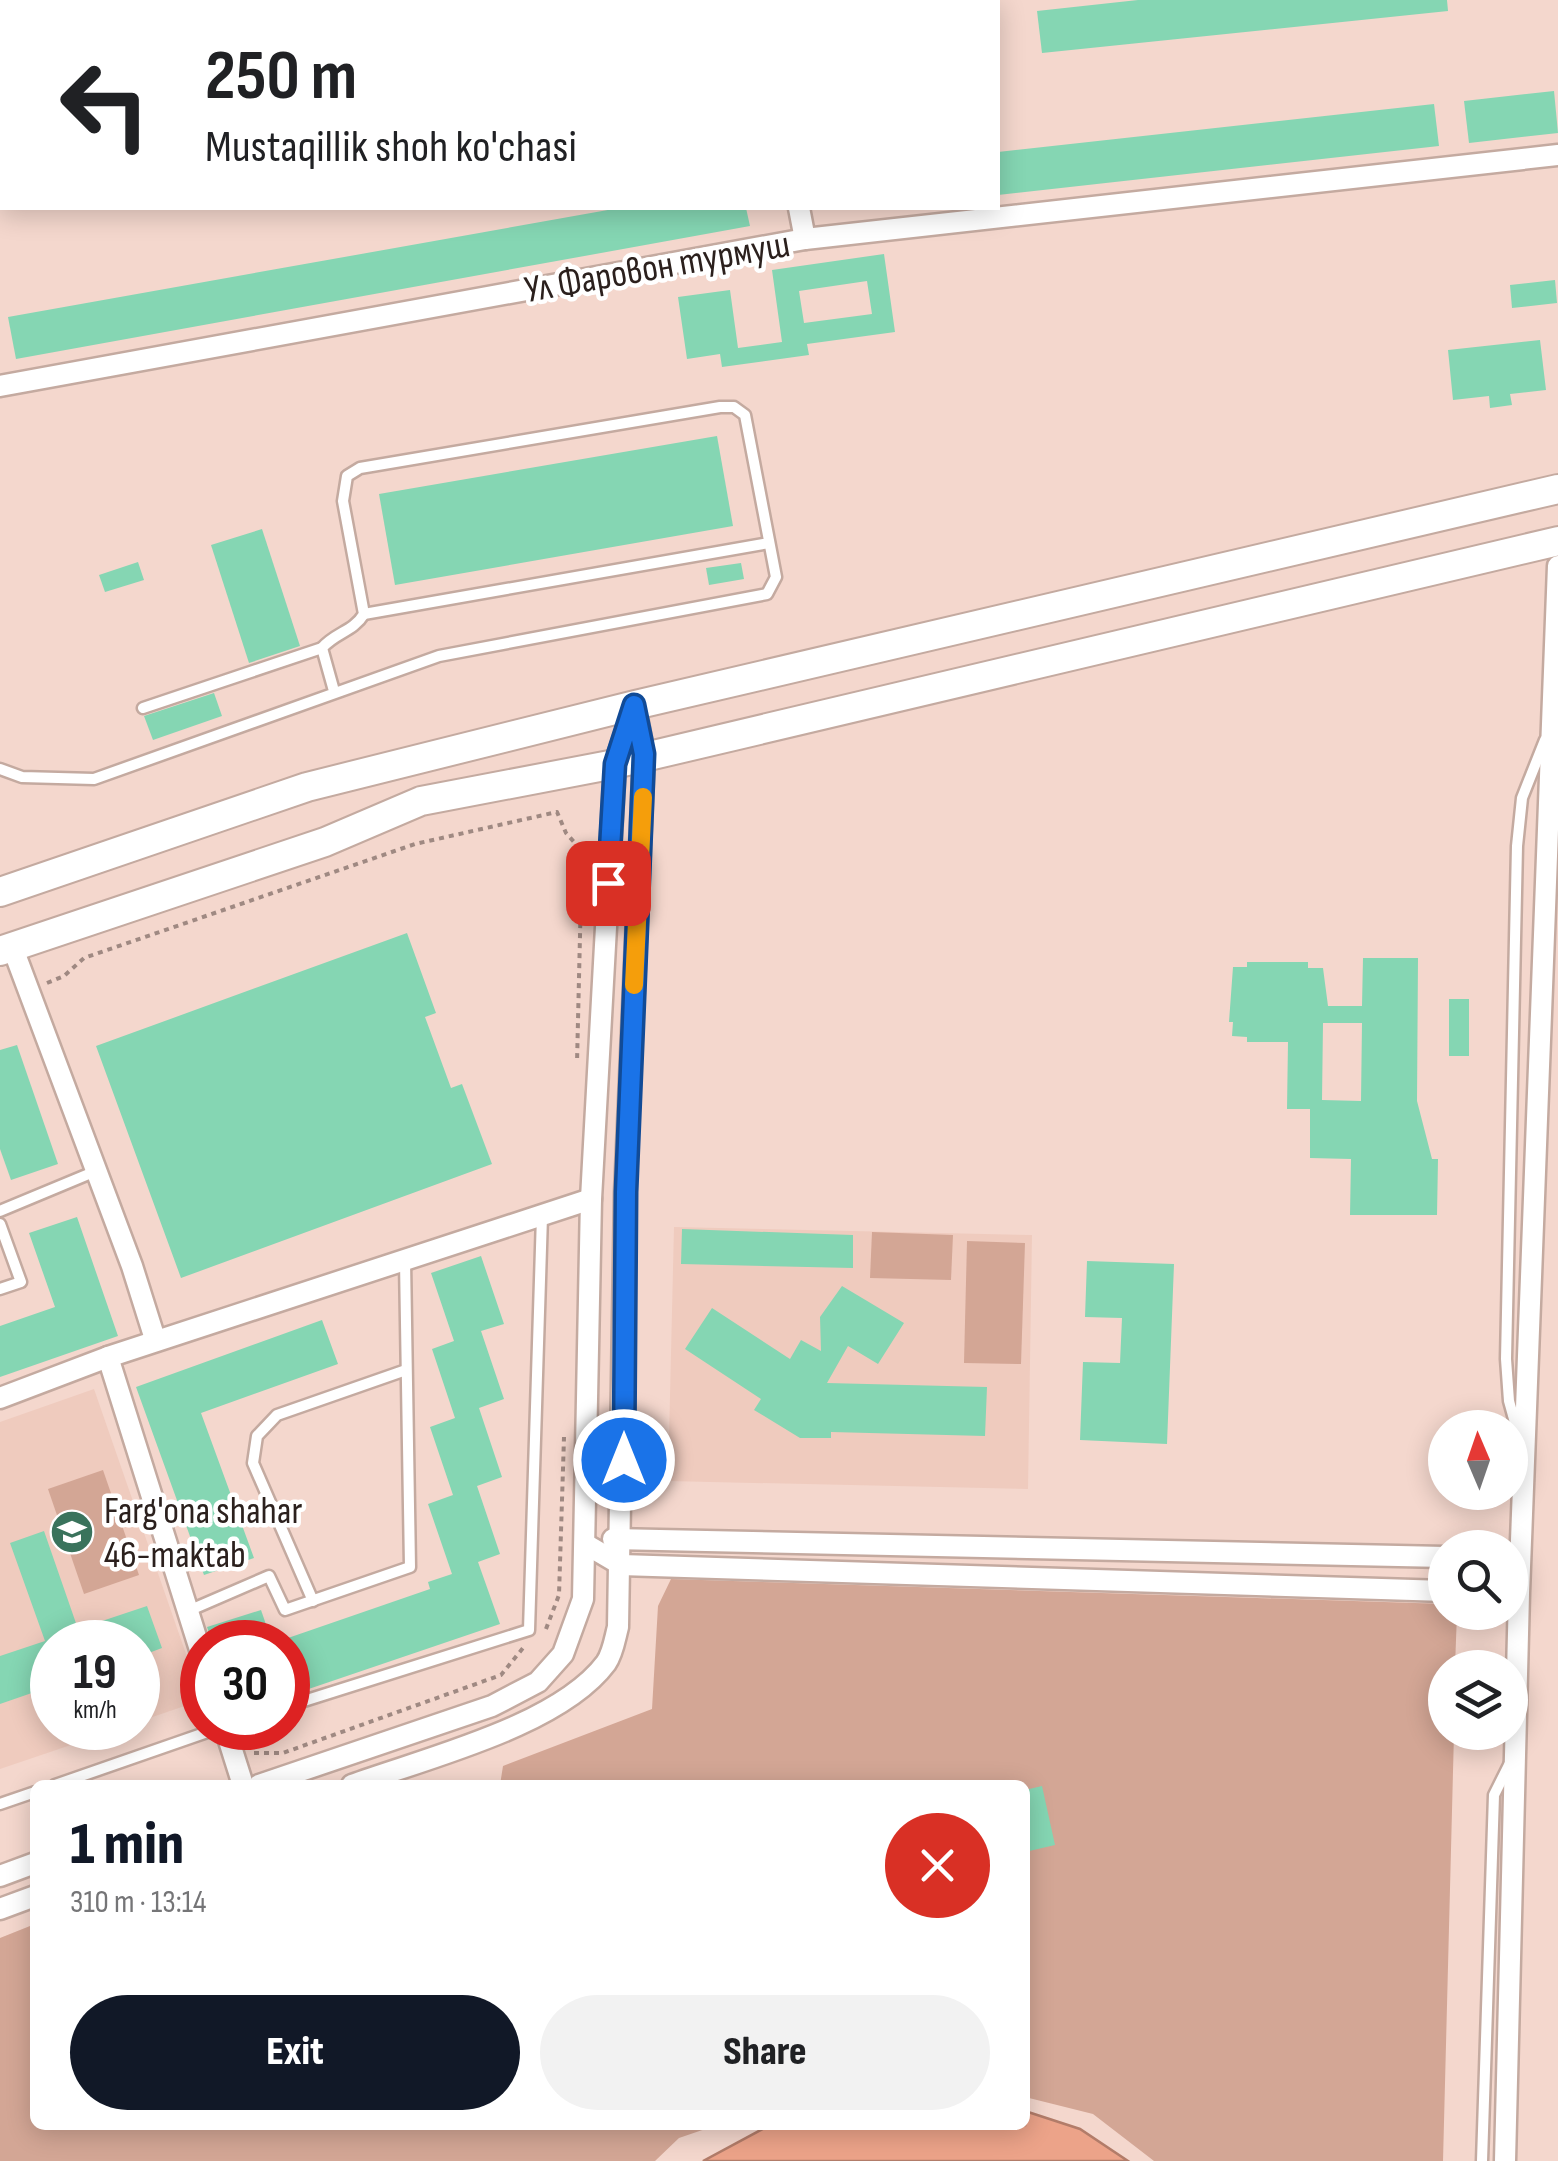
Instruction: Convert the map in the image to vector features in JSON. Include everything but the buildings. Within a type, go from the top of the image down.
[{"type":"street","name":"Ул Фаровон турмуш","points":[[0,386],[805,240],[1558,155]]},
{"type":"street","points":[[800,210],[805,240]]},
{"type":"street","points":[[0,892],[307,787],[634,705],[1558,489]]},
{"type":"street","points":[[154,1339],[31,990],[6,949],[325,842],[422,801],[615,764],[644,754],[1558,541]]},
{"type":"street","points":[[1528,1437],[1558,566]]},
{"type":"street","points":[[365,1780],[554,1710],[589,1683],[609,1659],[618,1627],[623,1537],[626,1192],[644,754],[634,705]]},
{"type":"street","points":[[273,1780],[492,1706],[538,1682],[563,1654],[582,1598],[587,1545],[591,1199],[615,764],[634,705]]},
{"type":"street","points":[[529,780],[543,772],[550,752],[540,729]]},
{"type":"street","points":[[0,1398],[154,1339],[591,1199]]},
{"type":"street","points":[[108,1358],[191,1620]]},
{"type":"street","points":[[587,1545],[623,1537],[1428,1557]]},
{"type":"street","points":[[587,1545],[622,1565],[1428,1590]]},
{"type":"street","points":[[232,1750],[242,1780]]},
{"type":"street","points":[[1506,2161],[1517,1750]]},
{"type":"street","points":[[2,1868],[30,1864]]},
{"type":"street","points":[[0,1909],[30,1898]]},
{"type":"lane","points":[[0,769],[22,778],[94,779],[439,656],[768,594],[776,577],[745,415],[734,407],[360,468],[347,476],[342,487],[364,614],[355,628],[333,636],[322,648],[143,708]]},
{"type":"lane","points":[[364,614],[769,543]]},
{"type":"lane","points":[[322,648],[334,691]]},
{"type":"lane","points":[[1511,1410],[1506,1359],[1517,846],[1522,798],[1553,721]]},
{"type":"lane","points":[[0,1210],[97,1171]]},
{"type":"lane","points":[[310,1699],[529,1630],[542,1214]]},
{"type":"lane","points":[[0,1224],[22,1282],[0,1289]]},
{"type":"lane","points":[[188,1611],[269,1576],[285,1610],[410,1567],[405,1259]]},
{"type":"lane","points":[[313,1601],[253,1462],[257,1436],[277,1415],[406,1370]]},
{"type":"lane","points":[[70,1780],[180,1742]]},
{"type":"lane","points":[[1482,2161],[1494,1795],[1516,1750]]},
{"type":"lane","points":[[0,1804],[30,1794]]},
{"type":"path","points":[[31,990],[64,976],[84,958],[396,850],[556,812],[566,833],[582,850],[576,1067]]},
{"type":"path","points":[[538,1635],[548,1628],[559,1596],[565,1420]]},
{"type":"path","points":[[234,1754],[283,1753],[502,1675],[527,1643]]},
{"type":"shaded area","points":[[674,1227],[1032,1235],[1028,1489],[668,1481]]},
{"type":"shaded area","points":[[872,1232],[953,1235],[951,1280],[870,1278]]},
{"type":"shaded area","points":[[967,1241],[1025,1243],[1021,1364],[964,1363]]},
{"type":"shaded area","name":"Farg'ona shahar 46-maktab","points":[[94,1389],[180,1637],[180,1708],[160,1714],[160,1620],[30,1620],[30,1750],[56,1750],[0,1769],[0,1422]]},
{"type":"shaded area","points":[[103,1470],[139,1575],[84,1594],[48,1489]]},
{"type":"shaded area","points":[[671,1579],[1428,1603],[1428,1630],[1456,1630],[1456,1650],[1428,1650],[1428,1750],[1454,1750],[1443,2161],[1154,2161],[1093,2114],[1030,2098],[1030,1780],[501,1780],[503,1766],[652,1709],[658,1606]]},
{"type":"shaded area","points":[[30,1926],[30,2130],[702,2130],[679,2138],[655,2161],[0,2161],[0,1938]]},
{"type":"shaded area","points":[[1030,2113],[1080,2129],[1128,2161],[703,2161],[761,2130],[1030,2130]]},
{"type":"slow traffic","points":[[634,985],[643,797]]},
{"type":"place","name":"Farg'ona shahar 46-maktab","points":[[72,1532]]},
{"type":"route","points":[[608,883],[615,764],[634,705],[644,754],[626,1192],[624,1460]]}]
